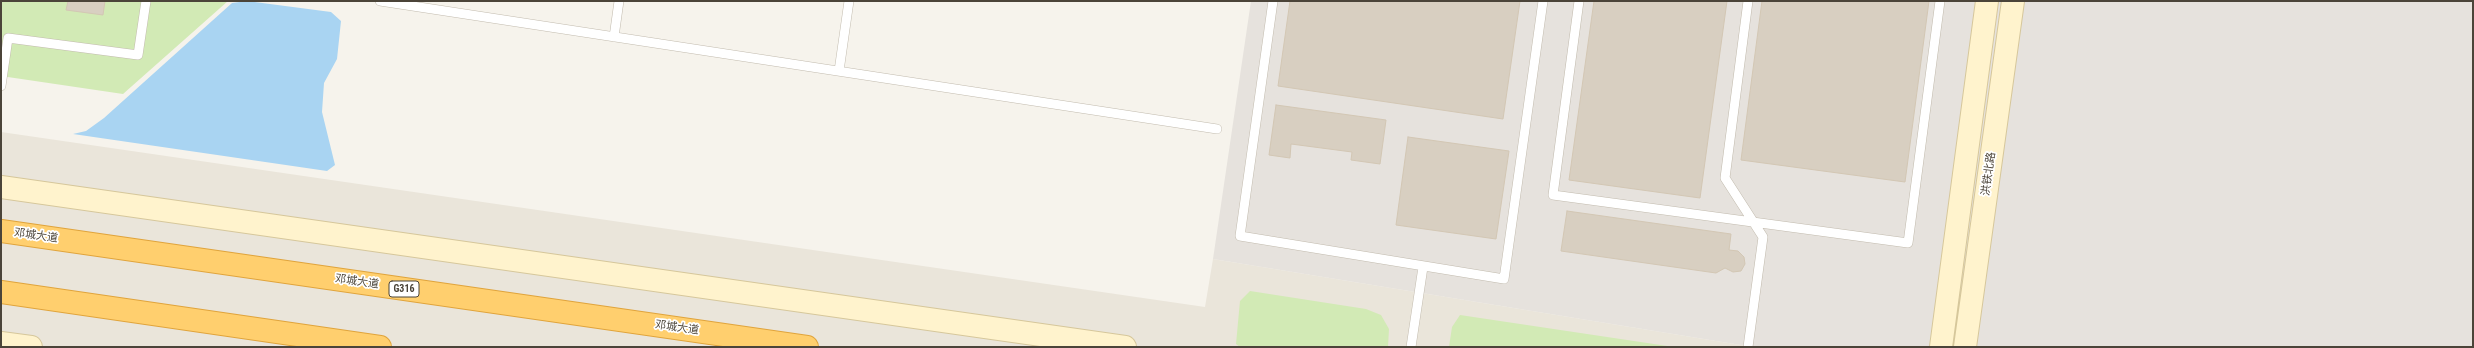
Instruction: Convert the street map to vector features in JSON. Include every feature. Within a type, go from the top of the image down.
[{"type":"highway","name":"邓城大道","points":[[1,231],[807,347]]},
{"type":"highway","points":[[1,292],[380,347]]},
{"type":"street","points":[[1940,347],[1987,1]]},
{"type":"street","name":"洪铁北路","points":[[1965,347],[2013,1]]},
{"type":"street","points":[[1,187],[1125,347]]},
{"type":"street","points":[[1,343],[31,347]]},
{"type":"lane","points":[[1,86],[4,37],[138,55],[146,1]]},
{"type":"lane","points":[[384,1],[1217,129]]},
{"type":"lane","points":[[614,37],[619,1]]},
{"type":"lane","points":[[839,71],[849,1]]},
{"type":"lane","points":[[1273,1],[1240,236],[1504,279],[1543,1]]},
{"type":"lane","points":[[1579,1],[1554,195],[1908,243],[1940,1]]},
{"type":"lane","points":[[1748,1],[1725,178],[1763,237],[1748,347]]},
{"type":"lane","points":[[1411,347],[1423,267]]},
{"type":"shaded area","points":[[1251,1],[2473,1],[2473,347],[1753,347],[1213,259]]},
{"type":"shaded area","points":[[1,132],[1205,307],[1213,259],[1753,347],[1,347]]},
{"type":"green space","points":[[1,1],[228,1],[123,94],[1,76]]},
{"type":"green space","points":[[1250,291],[1366,309],[1381,315],[1389,329],[1388,347],[1240,347],[1236,344],[1240,301]]},
{"type":"green space","points":[[1460,315],[1674,347],[1449,347],[1452,327]]},
{"type":"water","points":[[247,1],[331,12],[341,21],[337,59],[324,83],[322,112],[335,165],[327,171],[73,134],[86,131],[104,118],[232,3]]},
{"type":"building","points":[[68,1],[105,1],[103,15],[66,10]]},
{"type":"building","points":[[1290,1],[1520,1],[1503,119],[1278,86]]},
{"type":"building","points":[[1594,1],[1727,1],[1700,198],[1569,180]]},
{"type":"building","points":[[1762,1],[1929,1],[1905,182],[1741,160]]},
{"type":"building","points":[[1276,105],[1386,120],[1380,164],[1351,160],[1352,152],[1291,144],[1290,158],[1269,155]]},
{"type":"building","points":[[1408,137],[1509,151],[1496,239],[1396,225]]},
{"type":"building","points":[[1567,211],[1731,234],[1729,250],[1738,251],[1744,257],[1745,264],[1741,271],[1733,272],[1725,268],[1716,273],[1561,251]]}]
